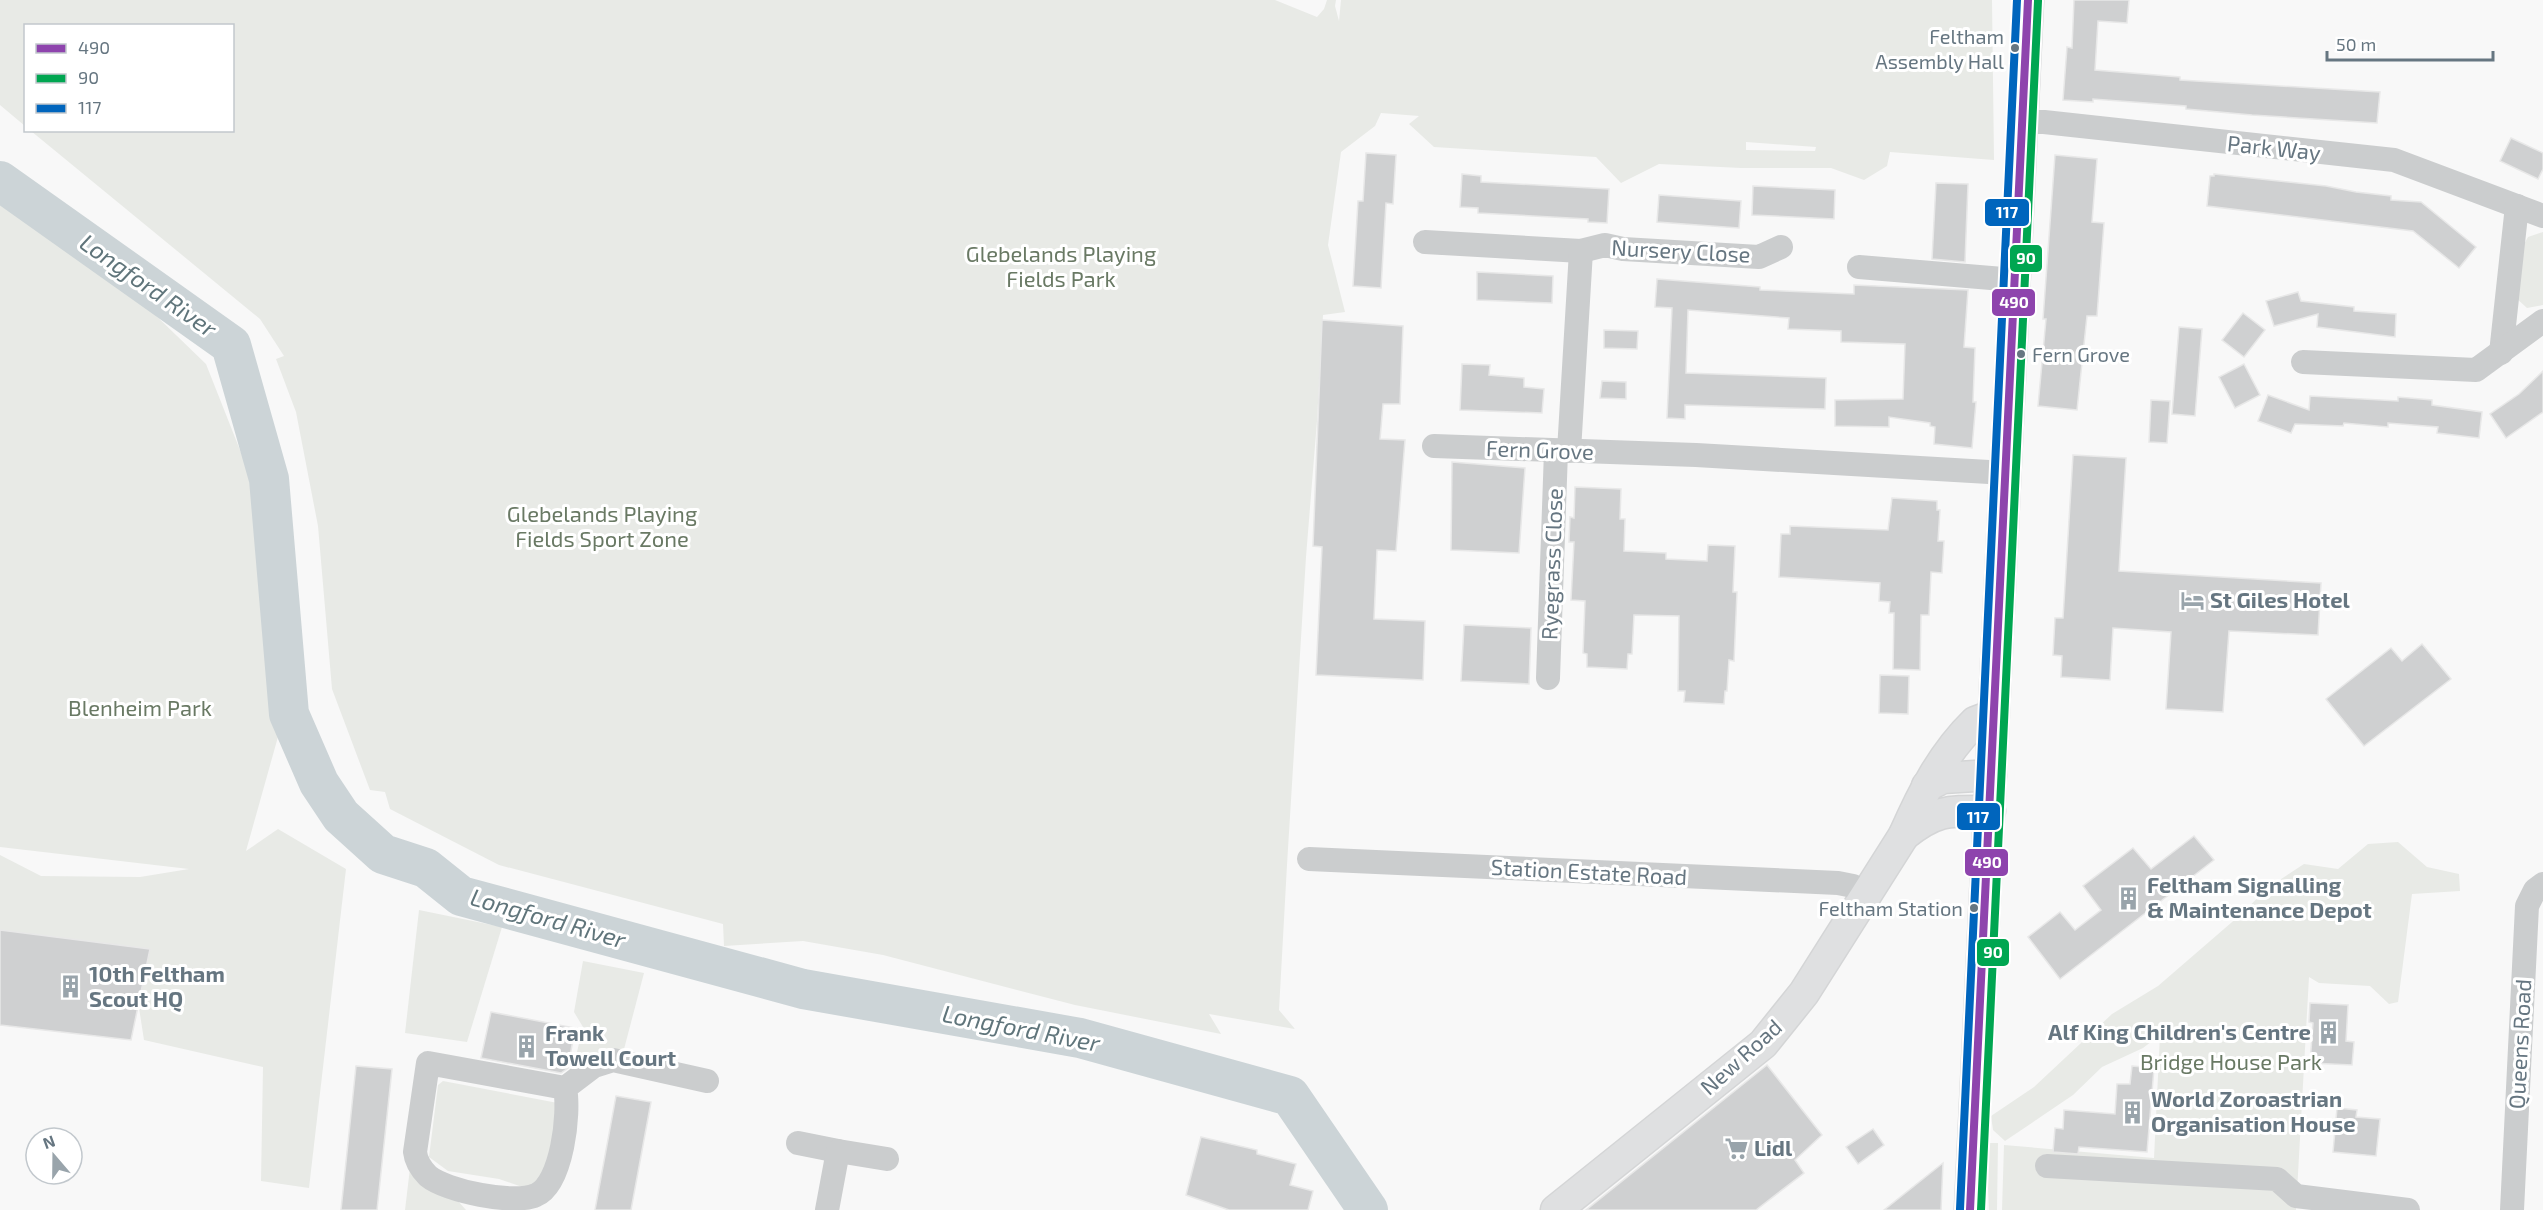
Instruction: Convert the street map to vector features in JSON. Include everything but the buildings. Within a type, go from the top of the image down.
[{"type":"main road","points":[[1970,1210],[2028,0]]},
{"type":"main road","points":[[1904,836],[1927,786],[1942,761],[1979,719],[1993,720]]},
{"type":"main road","points":[[1927,786],[1943,778],[1991,775]]},
{"type":"main road","points":[[1904,836],[1932,815],[1951,811],[1990,811]]},
{"type":"main road","name":"New Road","points":[[1556,1210],[1762,1044],[1804,993],[1904,836]]},
{"type":"street","name":"Park Way","points":[[2022,122],[2044,122],[2394,160],[2543,216]]},
{"type":"street","points":[[2501,353],[2517,206]]},
{"type":"street","name":"Nursery Close","points":[[1425,242],[1581,251],[1605,245],[1623,249],[1758,257],[1780,247]]},
{"type":"street","name":"Nursery Close","points":[[1562,451],[1581,251]]},
{"type":"street","points":[[1859,267],[2015,280]]},
{"type":"street","points":[[2303,362],[2476,370],[2543,321]]},
{"type":"street","name":"Fern Grove","points":[[1434,446],[1696,454],[2006,473]]},
{"type":"street","name":"Ryegrass Close","points":[[1548,678],[1562,451]]},
{"type":"street","name":"Station Estate Road","points":[[1309,859],[1838,883],[1853,886],[1867,894]]},
{"type":"street","name":"Queens Road","points":[[2512,1210],[2528,906],[2535,890],[2543,884]]},
{"type":"street","points":[[565,1088],[568,1101],[562,1150],[551,1182],[545,1189],[528,1198],[478,1202],[429,1176],[416,1159],[415,1152],[428,1063],[565,1088],[594,1066],[613,1060],[707,1081]]},
{"type":"street","points":[[798,1143],[887,1159]]},
{"type":"street","points":[[827,1210],[838,1151]]},
{"type":"street","points":[[2047,1166],[2277,1179],[2296,1196],[2408,1210]]},
{"type":"green space","points":[[0,0],[1275,0],[1317,17],[1324,9],[1327,0],[1336,0],[1335,6],[1339,21],[1341,0],[1992,0],[1994,160],[1890,152],[1887,166],[1864,180],[1831,168],[1741,168],[1659,164],[1621,183],[1596,157],[1434,147],[1409,124],[1419,116],[1381,113],[1375,126],[1341,152],[1328,245],[1345,312],[1323,315],[1279,1010],[1295,1029],[1209,1014],[1221,1034],[1075,1005],[883,955],[803,941],[724,946],[723,924],[499,865],[390,809],[385,792],[370,790],[332,689],[318,526],[296,412],[276,359],[284,356],[260,319],[32,132],[234,132],[234,24],[24,24],[24,125],[0,105]],"holes":[[[1746,142],[1816,147],[1815,151],[1746,150]]]},
{"type":"green space","name":"Blenheim Park","points":[[0,192],[85,247],[206,364],[253,483],[283,719],[246,851],[278,829],[346,869],[309,1188],[261,1181],[263,1067],[144,1040],[132,963],[0,941],[0,855],[41,876],[140,877],[189,869],[0,847]]},
{"type":"green space","points":[[2543,232],[2543,305],[2527,308],[2516,298],[2519,253],[2528,237]]},
{"type":"green space","name":"Bridge House Park","points":[[2398,842],[2427,867],[2459,874],[2460,891],[2412,894],[2398,1002],[2389,1004],[2370,986],[2319,983],[2309,977],[2296,1210],[2002,1210],[2004,1145],[2154,1158],[2160,1035],[2143,1048],[2102,1067],[2073,1095],[2005,1141],[1993,1130],[1991,1116],[2034,1087],[2112,1014],[2158,986],[2269,887],[2304,864],[2338,869],[2368,844]]},
{"type":"green space","points":[[419,910],[502,927],[467,1042],[405,1033]]},
{"type":"green space","points":[[583,961],[644,973],[623,1053],[569,1085],[583,1027],[574,1012]]},
{"type":"green space","points":[[443,1081],[563,1104],[544,1184],[525,1188],[499,1179],[448,1171],[429,1157],[438,1085]]},
{"type":"green space","points":[[1986,1143],[1998,1143],[1997,1210],[1989,1210]]},
{"type":"green space","points":[[410,1168],[457,1200],[466,1210],[405,1210]]},
{"type":"waterway","name":"Longford River","points":[[0,181],[231,345],[269,479],[289,714],[319,783],[341,816],[383,854],[426,868],[461,896],[803,989],[1080,1038],[1290,1096],[1368,1210]]},
{"type":"transit line","name":"117","points":[[1960,1209],[2017,0]]},
{"type":"transit line","name":"490","points":[[1970,1210],[2028,0]]},
{"type":"transit line","name":"90","points":[[1981,1210],[2038,1]]},
{"type":"place","name":"Feltham Assembly Hall","points":[[2015,48]]},
{"type":"place","name":"Fern Grove","points":[[2021,354]]},
{"type":"place","name":"St Giles Hotel","points":[[2192,600]]},
{"type":"place","name":"Feltham Signalling & Maintenance Depot","points":[[2129,898]]},
{"type":"place","name":"Feltham Station","points":[[1974,908]]},
{"type":"place","name":"10th Feltham Scout HQ","points":[[71,987]]},
{"type":"place","name":"Alf King Children's Centre","points":[[2329,1032]]},
{"type":"place","name":"Frank Towell Court","points":[[527,1046]]},
{"type":"place","name":"World Zoroastrian Organisation House","points":[[2133,1112]]},
{"type":"place","name":"Lidl","points":[[1736,1148]]},
{"type":"park label","name":"Glebelands Playing Fields Park","points":[[1061,266]]},
{"type":"park label","name":"Glebelands Playing Fields Sport Zone","points":[[602,526]]}]
